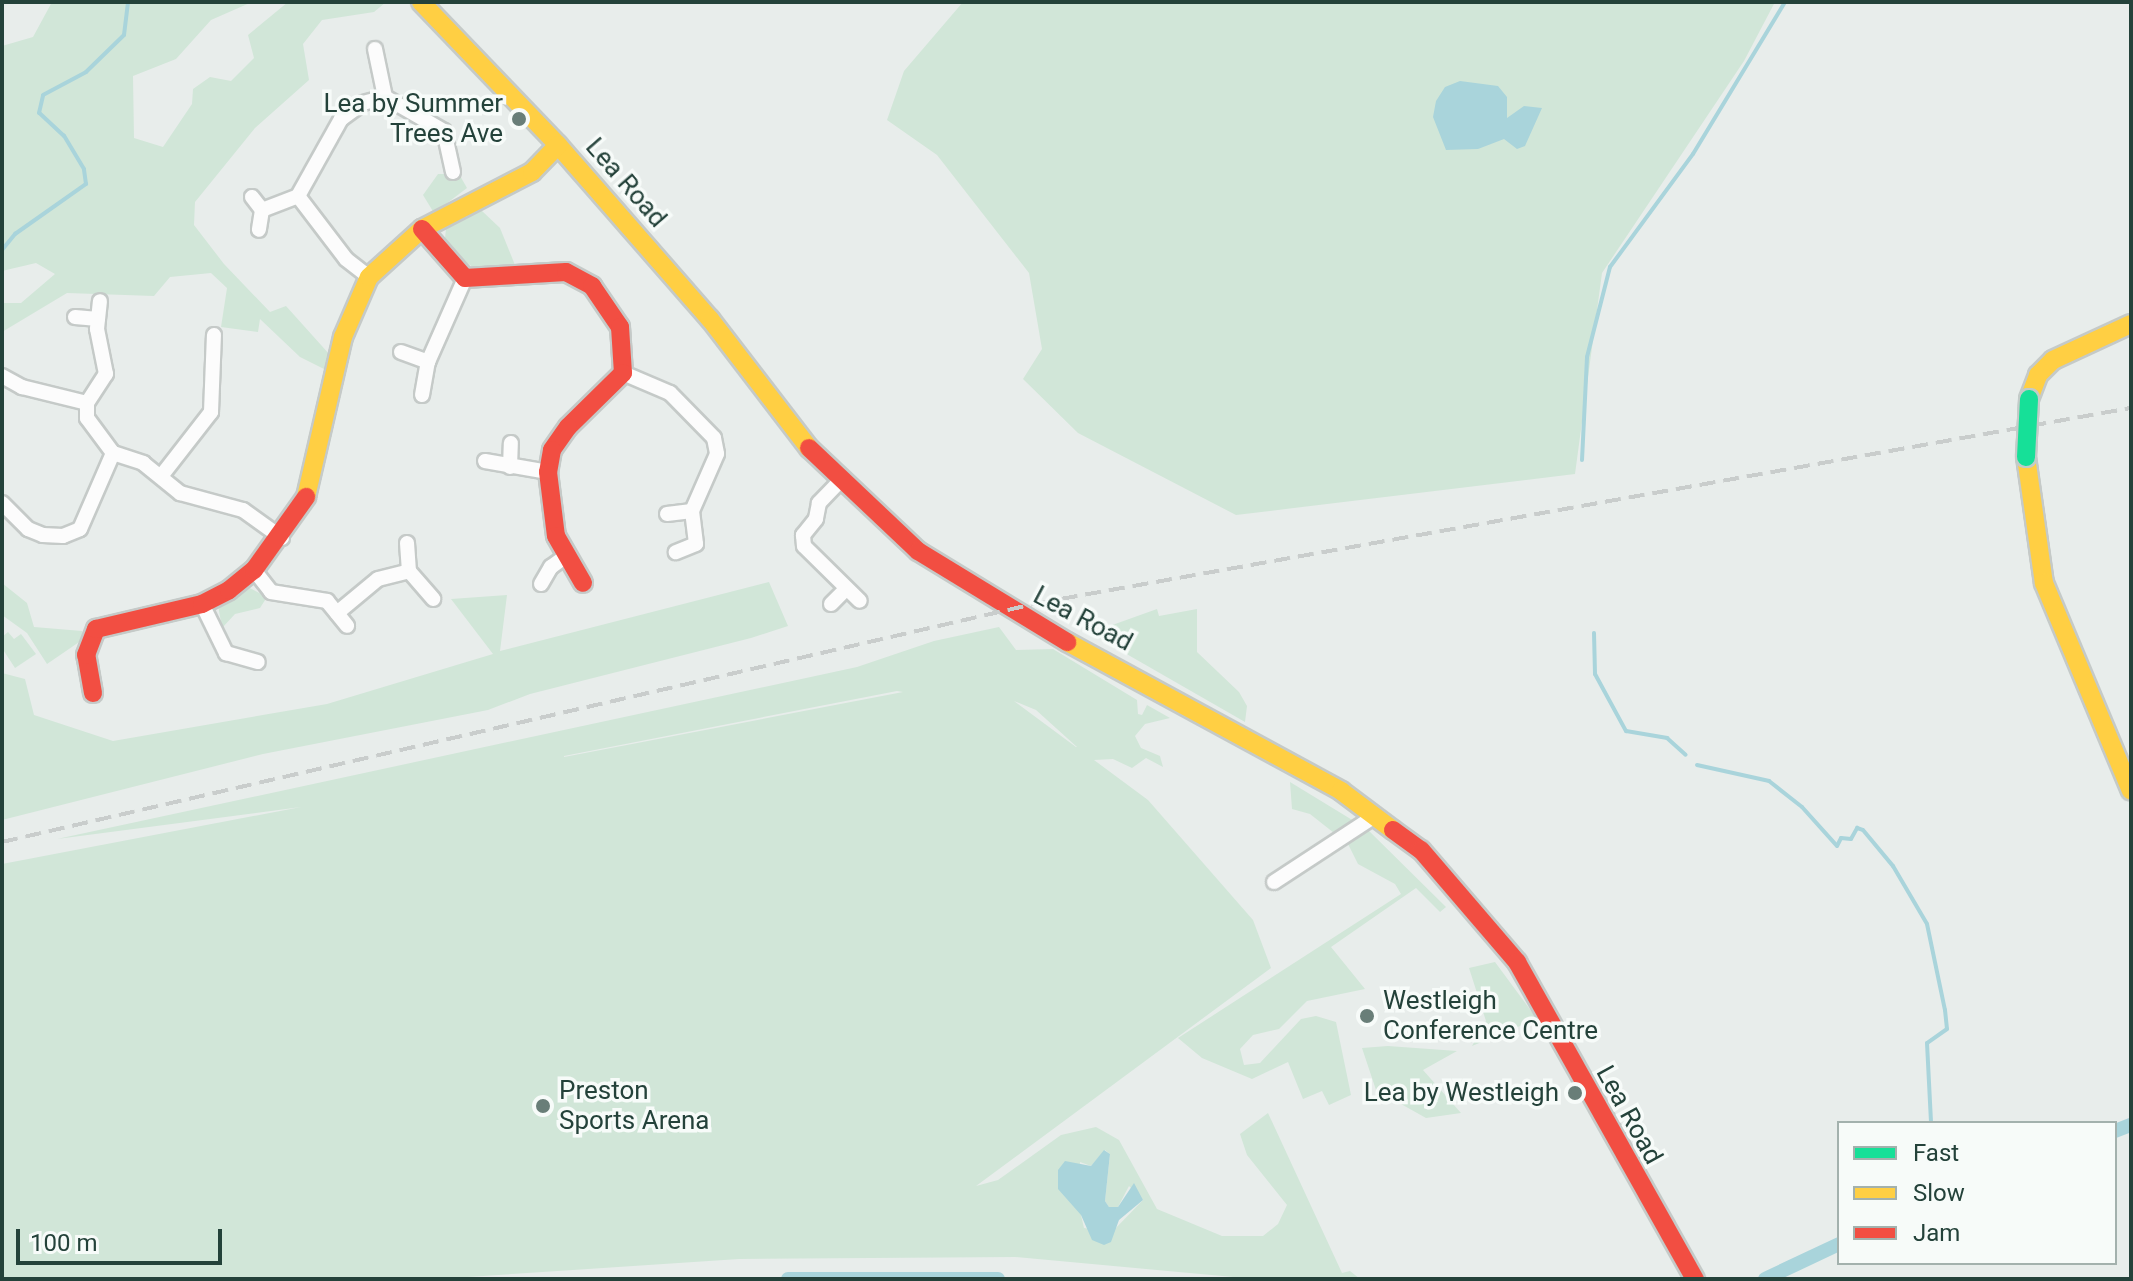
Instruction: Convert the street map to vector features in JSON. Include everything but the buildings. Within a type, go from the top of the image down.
[{"type":"street","name":"Lea Road","points":[[421,2],[558,145],[710,319],[790,427],[841,480],[918,551],[1034,624],[1341,791],[1421,850],[1517,962],[1695,1279]]},
{"type":"street","points":[[375,49],[385,97]]},
{"type":"street","points":[[262,210],[298,196],[341,119],[363,103],[385,97],[444,131],[453,172]]},
{"type":"street","points":[[93,693],[86,655],[96,629],[202,604],[254,570],[300,512],[314,477],[343,337],[369,277],[422,229],[532,172],[558,145]]},
{"type":"street","points":[[298,196],[346,259],[369,277]]},
{"type":"street","points":[[252,197],[262,210],[259,230]]},
{"type":"street","points":[[422,229],[465,278],[498,279],[541,270],[566,272],[592,286],[620,327],[623,373],[568,427],[552,450],[548,472],[556,536],[583,583]]},
{"type":"street","points":[[422,395],[428,362],[465,278]]},
{"type":"street","points":[[100,301],[98,319],[106,374],[87,403],[87,418],[113,453],[162,475],[180,493],[222,501],[282,538]]},
{"type":"street","points":[[75,317],[98,319]]},
{"type":"street","points":[[2131,324],[2053,360],[2038,375],[2029,399],[2026,457],[2044,583],[2131,791]]},
{"type":"street","points":[[162,475],[211,412],[214,335]]},
{"type":"street","points":[[401,352],[428,362]]},
{"type":"street","points":[[623,373],[670,393],[714,438],[717,454],[692,511],[696,544],[676,552]]},
{"type":"street","points":[[2,376],[22,387],[87,403]]},
{"type":"street","points":[[510,467],[511,443]]},
{"type":"street","points":[[2,503],[28,529],[43,535],[63,536],[80,529],[89,519],[113,453]]},
{"type":"street","points":[[485,461],[548,472]]},
{"type":"street","points":[[841,480],[819,503],[816,519],[803,535],[804,546],[860,601]]},
{"type":"street","points":[[667,514],[692,511]]},
{"type":"street","points":[[407,543],[409,571],[433,599]]},
{"type":"street","points":[[541,584],[551,567],[566,556]]},
{"type":"street","points":[[254,570],[271,592],[312,596],[337,613],[347,626]]},
{"type":"street","points":[[337,613],[378,579],[409,571]]},
{"type":"street","points":[[831,604],[846,589]]},
{"type":"street","points":[[202,604],[224,660],[258,662]]},
{"type":"street","points":[[1274,882],[1375,816]]},
{"type":"green space","points":[[52,2],[252,2],[211,20],[176,59],[133,76],[134,138],[163,147],[192,104],[193,89],[210,77],[231,81],[254,58],[248,35],[288,2],[386,2],[374,12],[322,20],[303,44],[309,80],[255,128],[195,202],[194,225],[224,264],[270,312],[286,306],[330,355],[328,371],[300,357],[260,319],[258,332],[221,327],[227,288],[211,273],[170,277],[154,296],[67,293],[2,332],[2,303],[21,303],[55,274],[36,263],[2,271],[2,46],[33,37]]},
{"type":"green space","points":[[963,2],[1775,2],[1744,61],[1602,273],[1575,474],[1236,515],[1078,433],[1023,379],[1042,349],[1029,273],[937,155],[887,120],[904,71]]},
{"type":"green space","points":[[438,174],[459,174],[467,188],[434,213],[423,195]]},
{"type":"green space","points":[[481,210],[500,228],[515,265],[480,272],[444,247],[446,229]]},
{"type":"green space","points":[[769,582],[788,626],[751,638],[530,694],[488,710],[263,754],[2,820],[2,673],[25,679],[34,715],[113,741],[327,704],[493,654],[451,599],[507,595],[500,651]]},
{"type":"green space","points":[[2,583],[27,603],[34,627],[82,631],[85,638],[47,664],[27,633],[2,615]]},
{"type":"green space","points":[[248,587],[267,597],[260,608],[235,614],[222,628],[218,605]]},
{"type":"green space","points":[[1157,609],[1159,616],[1197,609],[1197,652],[1239,692],[1247,706],[1245,722],[1090,633]]},
{"type":"green space","name":"Preston Sports Arena","points":[[999,627],[1016,650],[1053,649],[1137,700],[1138,714],[1142,715],[1147,705],[1170,718],[1145,724],[1135,736],[1141,748],[1160,756],[1163,767],[1146,758],[1132,768],[1113,759],[1094,760],[1148,800],[1253,920],[1271,968],[976,1186],[998,1180],[1061,1135],[1096,1127],[1119,1140],[1157,1209],[1222,1236],[1263,1236],[1278,1224],[1287,1205],[1247,1155],[1240,1134],[1268,1113],[1342,1273],[1350,1271],[1360,1279],[1255,1279],[1015,1257],[739,1259],[437,1279],[2,1279],[2,864],[301,807],[57,839],[857,667],[934,641]],"holes":[[[903,692],[564,757],[564,756]],[[1014,701],[1036,710],[1077,747]],[[1105,1150],[1110,1154],[1105,1201],[1109,1207],[1118,1207],[1129,1186],[1143,1200],[1112,1232],[1084,1228],[1080,1162],[1091,1166]]]},
{"type":"green space","points":[[8,632],[14,639],[21,634],[36,654],[15,668],[2,648],[2,637]]},
{"type":"green space","points":[[1290,782],[1367,829],[1446,907],[1440,912],[1416,888],[1331,947],[1365,989],[1307,1001],[1279,1029],[1253,1035],[1240,1049],[1244,1065],[1260,1063],[1301,1019],[1316,1016],[1336,1022],[1351,1095],[1329,1105],[1322,1091],[1303,1099],[1288,1062],[1252,1079],[1202,1058],[1178,1038],[1401,894],[1395,884],[1358,864],[1348,844],[1310,814],[1292,809]]},
{"type":"green space","points":[[1495,962],[1537,1019],[1472,1046],[1486,1021],[1469,968]]},
{"type":"green space","points":[[1388,1046],[1457,1051],[1423,1070],[1461,1113],[1426,1118],[1376,1090],[1362,1048]]},
{"type":"water","points":[[1460,81],[1498,86],[1507,97],[1507,118],[1524,106],[1542,108],[1525,146],[1517,149],[1504,139],[1478,149],[1446,150],[1433,117],[1436,101],[1445,87]]},
{"type":"water","points":[[1104,1150],[1110,1154],[1105,1201],[1109,1207],[1118,1207],[1134,1183],[1143,1200],[1119,1220],[1111,1242],[1104,1245],[1092,1240],[1081,1215],[1058,1189],[1058,1170],[1065,1161],[1091,1166]]},
{"type":"waterway","points":[[2,250],[15,234],[86,184],[84,169],[64,136],[39,113],[43,95],[86,72],[124,35],[128,2]]},
{"type":"waterway","points":[[1582,460],[1587,357],[1610,267],[1693,154],[1785,2]]},
{"type":"waterway","points":[[1594,633],[1595,674],[1626,731],[1667,738],[1686,755]]},
{"type":"waterway","points":[[1697,765],[1769,781],[1802,807],[1837,846],[1841,838],[1851,839],[1857,828],[1863,830],[1893,866],[1927,924],[1945,1010],[1947,1029],[1927,1043],[1931,1121]]},
{"type":"waterway","points":[[2117,1130],[2131,1125]]},
{"type":"waterway","points":[[1765,1279],[1837,1245]]},
{"type":"waterway","points":[[788,1279],[998,1279]]},
{"type":"railway","points":[[2,842],[1038,603],[2131,408]]},
{"type":"traffic: slow","points":[[421,2],[558,145],[710,319],[809,448]]},
{"type":"traffic: slow","points":[[306,497],[343,337],[369,277],[422,229],[532,172],[558,145]]},
{"type":"traffic: slow","points":[[2029,399],[2038,375],[2053,360],[2131,324]]},
{"type":"traffic: slow","points":[[2026,457],[2044,583],[2131,791]]},
{"type":"traffic: slow","points":[[1067,642],[1341,791],[1393,830]]},
{"type":"traffic: jam","points":[[422,229],[465,278],[566,272],[592,286],[620,327],[623,373],[568,427],[552,450],[548,472],[556,536],[583,583]]},
{"type":"traffic: jam","points":[[809,448],[918,551],[1067,642]]},
{"type":"traffic: jam","points":[[93,693],[86,655],[96,629],[202,604],[229,590],[254,570],[306,497]]},
{"type":"traffic: jam","points":[[1393,830],[1421,850],[1517,962],[1695,1279]]},
{"type":"traffic: fast","points":[[2026,457],[2029,399]]},
{"type":"place","name":"Lea by Summer Trees Ave","points":[[519,119]]},
{"type":"place","name":"Westleigh Conference Centre","points":[[1367,1016]]},
{"type":"place","name":"Lea by Westleigh","points":[[1575,1093]]},
{"type":"place","name":"Preston Sports Arena","points":[[543,1106]]}]
